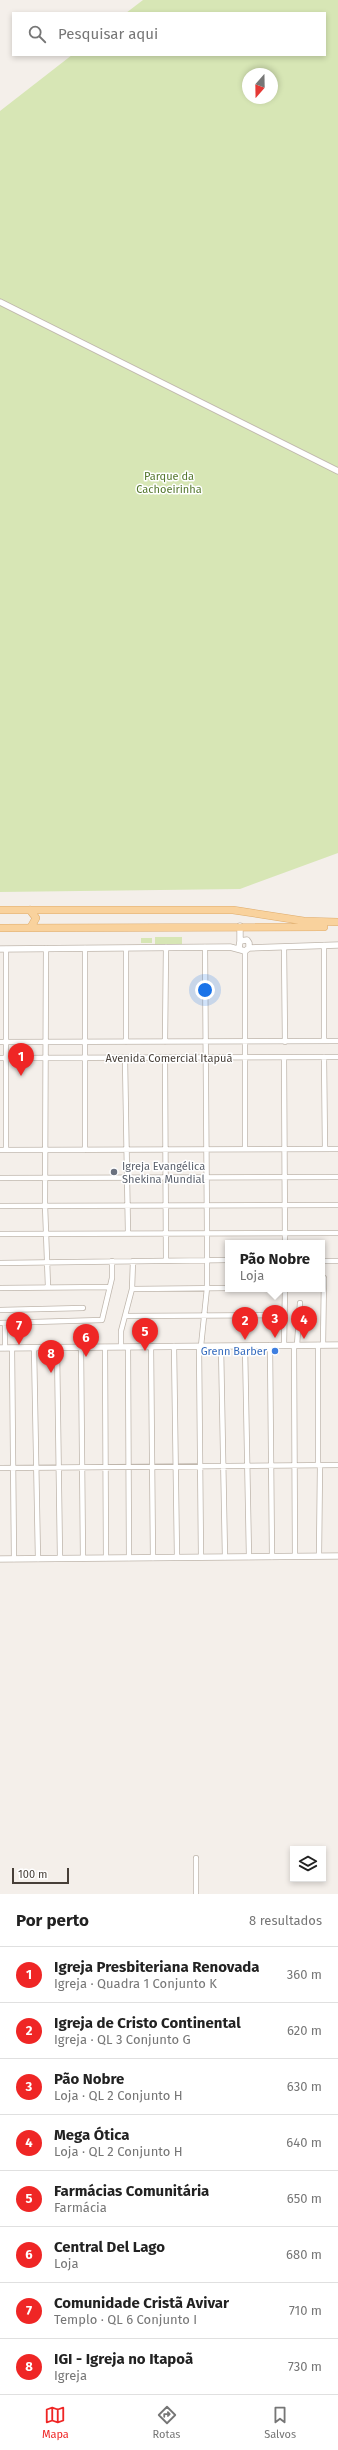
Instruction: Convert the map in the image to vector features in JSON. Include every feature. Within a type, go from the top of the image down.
[{"type":"main road","points":[[0,910],[233,910],[291,919],[338,922]]},
{"type":"main road","points":[[30,910],[36,918],[31,927]]},
{"type":"main road","points":[[0,928],[243,926],[338,927]]},
{"type":"street","points":[[0,302],[338,471]]},
{"type":"street","points":[[239,944],[243,926]]},
{"type":"street","points":[[243,926],[247,946],[244,1149]]},
{"type":"street","points":[[239,944],[247,946]]},
{"type":"street","points":[[338,945],[284,947],[247,946],[239,944],[230,947],[3,949],[6,1042],[3,1150],[338,1148]]},
{"type":"street","points":[[324,946],[324,1041]]},
{"type":"street","points":[[165,1042],[166,947]]},
{"type":"street","points":[[201,1557],[200,1346],[205,1315],[207,1288],[205,947]]},
{"type":"street","points":[[284,947],[285,1042]]},
{"type":"street","points":[[46,948],[45,1206],[48,1287]]},
{"type":"street","points":[[85,948],[86,1150]]},
{"type":"street","points":[[126,948],[126,1042]]},
{"type":"street","name":"Avenida Comercial Itapuã","points":[[0,1042],[338,1041]]},
{"type":"street","points":[[284,1057],[287,1176],[285,1240]]},
{"type":"street","points":[[324,1057],[325,1149]]},
{"type":"street","name":"Avenida Comercial Itapuã","points":[[0,1058],[126,1059],[338,1057]]},
{"type":"street","points":[[165,1058],[167,1177],[165,1232],[166,1260]]},
{"type":"street","points":[[126,1059],[126,1206],[128,1233]]},
{"type":"street","points":[[0,1178],[338,1177]]},
{"type":"street","points":[[0,1206],[338,1205]]},
{"type":"street","points":[[0,1234],[165,1232],[338,1233]]},
{"type":"street","points":[[0,1263],[225,1260]]},
{"type":"street","points":[[112,1261],[110,1287],[103,1318],[100,1321],[3,1323],[3,1348],[338,1345]]},
{"type":"street","points":[[121,1347],[120,1335],[132,1289],[134,1261]]},
{"type":"street","points":[[325,1261],[338,1261]]},
{"type":"street","points":[[0,1288],[110,1287]]},
{"type":"street","points":[[132,1289],[225,1288]]},
{"type":"street","points":[[284,1345],[285,1292]]},
{"type":"street","points":[[319,1556],[320,1345],[324,1292]]},
{"type":"street","points":[[295,1556],[294,1465],[296,1345],[300,1303]]},
{"type":"street","points":[[0,1310],[83,1308]]},
{"type":"street","points":[[125,1316],[285,1315]]},
{"type":"street","points":[[151,1346],[153,1558]]},
{"type":"street","points":[[174,1346],[177,1466],[177,1557]]},
{"type":"street","points":[[221,1346],[224,1557]]},
{"type":"street","points":[[245,1346],[249,1557]]},
{"type":"street","points":[[270,1346],[272,1556]]},
{"type":"street","points":[[105,1347],[106,1558]]},
{"type":"street","points":[[128,1347],[130,1467],[129,1558]]},
{"type":"street","points":[[12,1348],[14,1559]]},
{"type":"street","points":[[34,1348],[38,1559]]},
{"type":"street","points":[[57,1348],[60,1558]]},
{"type":"street","points":[[81,1348],[83,1558]]},
{"type":"street","points":[[0,1468],[338,1465]]},
{"type":"street","points":[[0,1559],[338,1556]]},
{"type":"street","points":[[196,1858],[196,1894]]},
{"type":"green space","name":"Parque da Cachoeirinha","points":[[143,0],[338,0],[338,853],[240,889],[0,892],[0,111],[71,56],[326,56],[326,12],[127,12]]},
{"type":"green space","points":[[155,937],[182,937],[182,945],[155,945]]},
{"type":"green space","points":[[141,938],[152,938],[152,943],[141,943]]},
{"type":"place","name":"Igreja Presbiteriana Renovada","points":[[21,1076]]},
{"type":"place","name":"Igreja Evangélica Shekina Mundial","points":[[114,1172]]},
{"type":"place","name":"Pão Nobre","points":[[275,1338]]},
{"type":"place","name":"Mega Ótica","points":[[304,1339]]},
{"type":"place","name":"Igreja de Cristo Continental","points":[[245,1340]]},
{"type":"place","name":"Comunidade Cristã Avivar","points":[[19,1345]]},
{"type":"place","name":"Farmácias Comunitária","points":[[145,1351]]},
{"type":"place","name":"Grenn Barber","points":[[275,1351]]},
{"type":"place","name":"Central Del Lago","points":[[86,1357]]},
{"type":"place","name":"IGI - Igreja no Itapoã","points":[[51,1373]]}]
